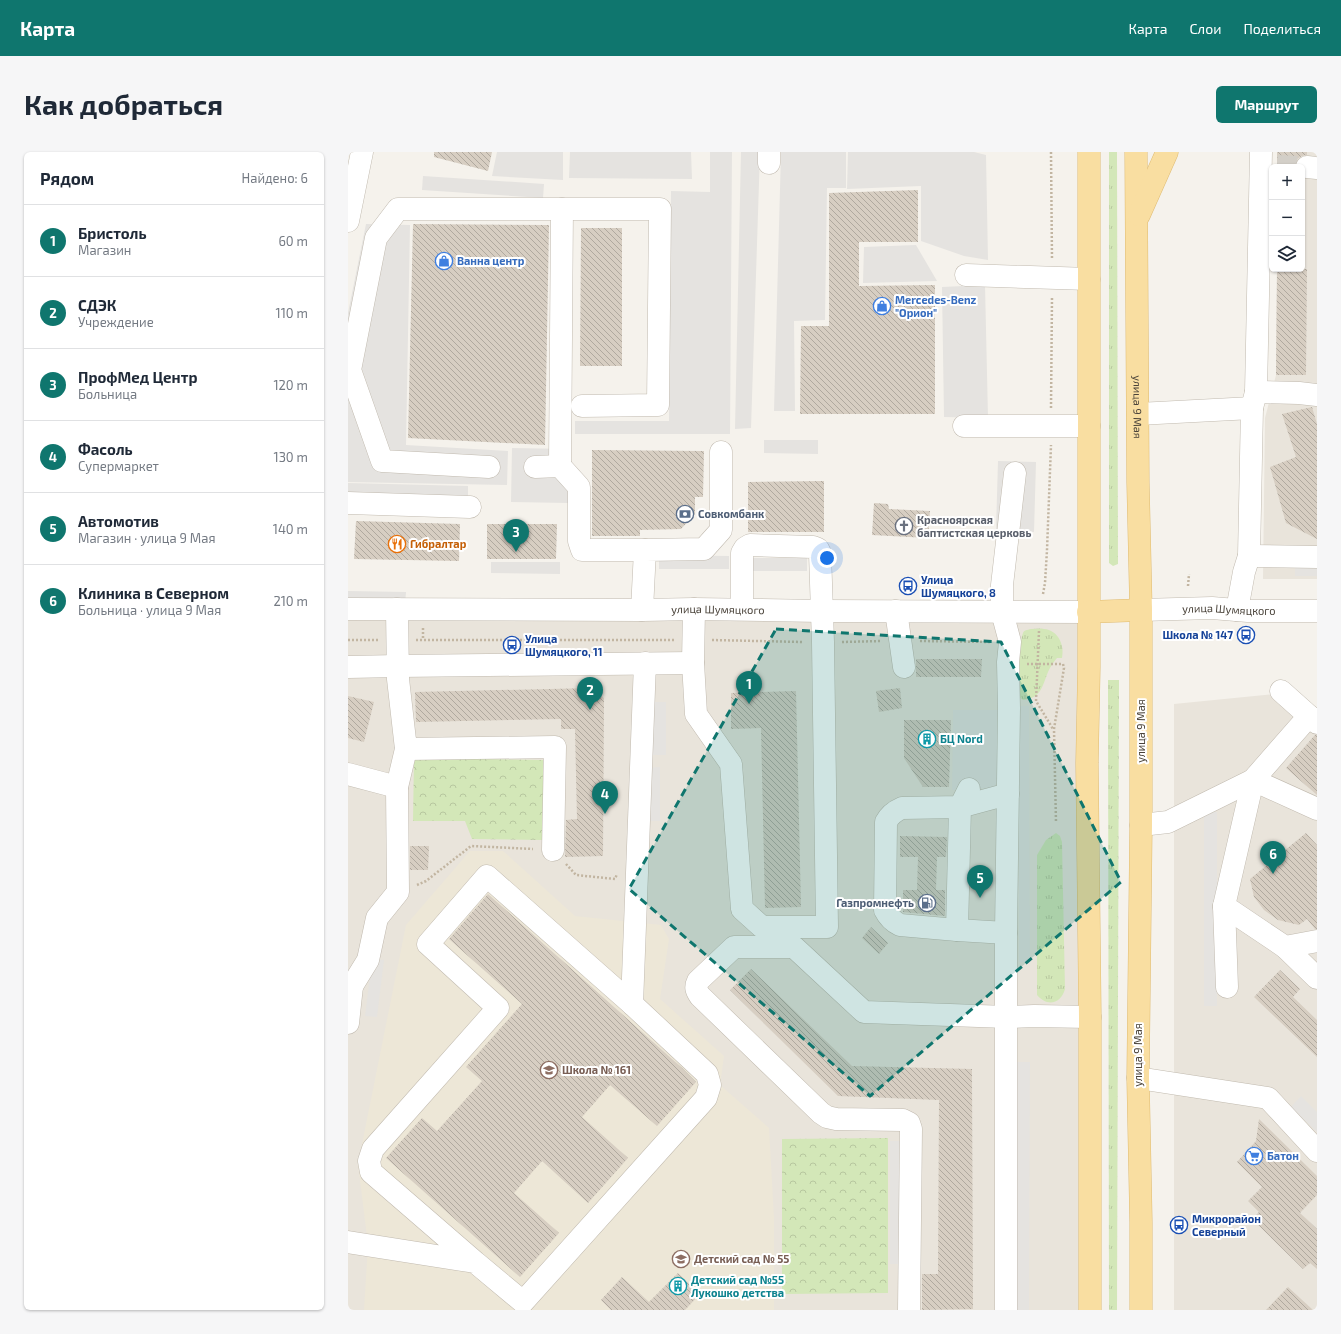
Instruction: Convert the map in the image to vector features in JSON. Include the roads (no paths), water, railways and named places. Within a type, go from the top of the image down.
[{"type":"main road","points":[[1089,152],[1087,762],[1090,1017],[1090,1310]]},
{"type":"main road","name":"улица 9 Мая","points":[[1136,152],[1138,483],[1141,610],[1141,825],[1138,1078],[1141,1310]]},
{"type":"main road","points":[[1136,221],[1166,152]]},
{"type":"main road","points":[[1088,612],[1141,610]]},
{"type":"street","points":[[348,221],[362,152]]},
{"type":"street","points":[[1236,610],[1249,556],[1254,400],[1266,162]]},
{"type":"street","points":[[490,467],[382,461],[349,370],[376,238],[398,209],[660,209],[658,404],[582,406]]},
{"type":"street","points":[[562,209],[560,466],[579,486],[579,542],[582,550],[704,549],[721,530],[721,452]]},
{"type":"street","points":[[966,275],[1089,278]]},
{"type":"street","points":[[1138,414],[1254,400],[1298,393],[1317,395]]},
{"type":"street","points":[[964,426],[1089,426]]},
{"type":"street","points":[[535,467],[560,466]]},
{"type":"street","points":[[1006,1310],[1006,933],[1009,708],[1008,662],[1010,642],[1002,612],[1002,585],[1015,473]]},
{"type":"street","points":[[348,503],[470,507]]},
{"type":"street","points":[[694,609],[693,663],[696,714],[731,764],[742,909],[762,927],[827,927],[823,642],[820,553],[818,549],[813,547],[750,545],[744,548],[742,554],[742,610]]},
{"type":"street","points":[[642,610],[645,550]]},
{"type":"street","points":[[1249,556],[1317,557]]},
{"type":"street","name":"улица Шумяцкого","points":[[1141,610],[1212,608],[1236,610],[1317,611]]},
{"type":"street","name":"улица Шумяцкого","points":[[348,609],[694,609],[1088,612]]},
{"type":"street","points":[[348,1023],[350,985],[368,960],[377,918],[398,892],[397,787],[406,749],[398,679],[397,609]]},
{"type":"street","points":[[896,611],[904,667]]},
{"type":"street","points":[[632,1004],[645,663]]},
{"type":"street","points":[[348,667],[693,663]]},
{"type":"street","points":[[1141,825],[1168,822],[1253,780],[1313,720],[1281,691]]},
{"type":"street","points":[[406,749],[555,747],[552,850]]},
{"type":"street","points":[[348,774],[397,787]]},
{"type":"street","points":[[1253,780],[1317,809]]},
{"type":"street","points":[[1227,987],[1224,906],[1253,780]]},
{"type":"street","points":[[1006,933],[900,925],[896,923],[885,910],[886,822],[888,818],[897,810],[902,808],[964,798],[1008,794]]},
{"type":"street","points":[[957,930],[964,798]]},
{"type":"street","points":[[487,876],[632,1004],[707,1074],[710,1086],[706,1098],[523,1302],[475,1262],[371,1172],[369,1161],[373,1149],[498,1008],[428,944],[487,876]]},
{"type":"street","points":[[1224,906],[1285,947],[1317,978]]},
{"type":"street","points":[[1285,947],[1317,941]]},
{"type":"street","points":[[909,1310],[911,1129],[909,1123],[903,1120],[836,1119],[827,1117],[821,1113],[700,996],[696,985],[698,981],[734,947],[794,947],[864,1012],[1007,1018],[1034,1016],[1090,1017]]},
{"type":"street","points":[[1138,1078],[1268,1098],[1317,1151]]},
{"type":"street","points":[[348,1242],[475,1262]]},
{"type":"place","name":"Ванна центр","points":[[444,261]]},
{"type":"place","name":"Mercedes-Benz \"Орион\"","points":[[882,306]]},
{"type":"place","name":"Совкомбанк","points":[[685,514]]},
{"type":"place","name":"Красноярская баптистская церковь","points":[[904,526]]},
{"type":"place","name":"Гибралтар","points":[[397,544]]},
{"type":"place","name":"ПрофМед Центр","points":[[516,552]]},
{"type":"place","name":"Улица Шумяцкого, 8","points":[[908,586]]},
{"type":"place","name":"Школа № 147","points":[[1246,635]]},
{"type":"place","name":"Улица Шумяцкого, 11","points":[[512,645]]},
{"type":"place","name":"Бристоль","points":[[749,704]]},
{"type":"place","name":"СДЭК","points":[[590,710]]},
{"type":"place","name":"БЦ Nord","points":[[927,739]]},
{"type":"place","name":"Фасоль","points":[[605,814]]},
{"type":"place","name":"Клиника в Северном","points":[[1273,874]]},
{"type":"place","name":"Автомотив","points":[[980,898]]},
{"type":"place","name":"Газпромнефть","points":[[927,903]]},
{"type":"place","name":"Школа № 161","points":[[549,1070]]},
{"type":"place","name":"Батон","points":[[1254,1156]]},
{"type":"place","name":"Микрорайон Северный","points":[[1179,1225]]},
{"type":"place","name":"Детский сад № 55","points":[[681,1259]]},
{"type":"place","name":"Детский сад №55 Лукошко детства","points":[[678,1286]]}]
